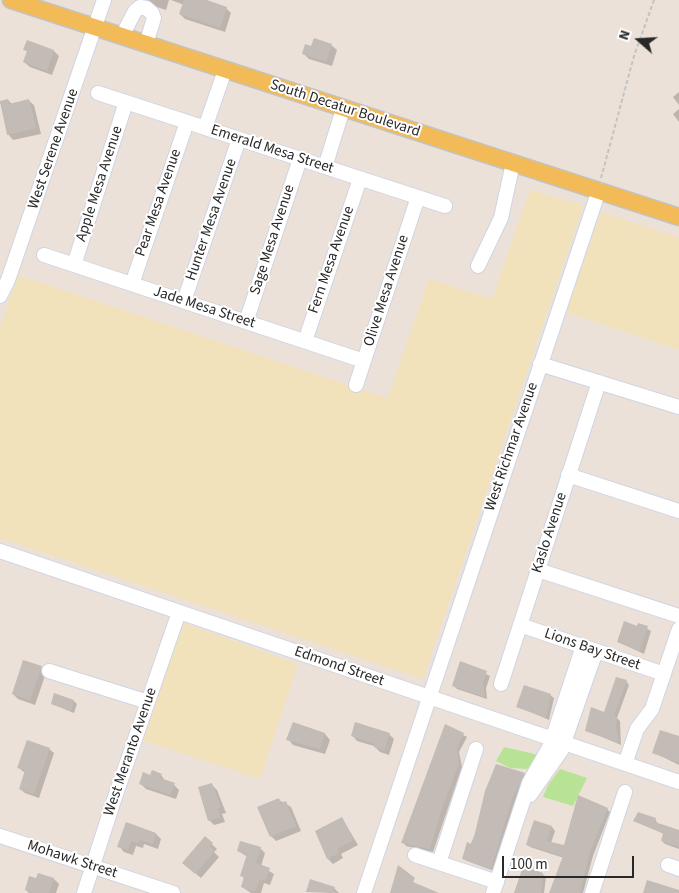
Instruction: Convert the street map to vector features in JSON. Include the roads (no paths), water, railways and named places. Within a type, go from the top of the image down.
[{"type":"main road","name":"South Decatur Boulevard","points":[[10,0],[679,217]]},
{"type":"street","name":"West Serene Avenue","points":[[0,296],[4,279],[104,0]]},
{"type":"street","points":[[122,36],[135,11],[140,7],[146,8],[152,13],[154,18],[146,44]]},
{"type":"street","points":[[205,128],[225,70]]},
{"type":"street","name":"Emerald Mesa Street","points":[[98,93],[445,206]]},
{"type":"street","name":"Apple Mesa Avenue","points":[[74,265],[126,102]]},
{"type":"street","points":[[325,167],[344,109]]},
{"type":"street","name":"Pear Mesa Avenue","points":[[132,284],[187,122]]},
{"type":"street","name":"Hunter Mesa Avenue","points":[[184,301],[239,139]]},
{"type":"street","name":"Sage Mesa Avenue","points":[[246,322],[300,159]]},
{"type":"street","points":[[478,266],[501,218],[513,163]]},
{"type":"street","name":"Fern Mesa Avenue","points":[[305,341],[360,178]]},
{"type":"street","name":"West Richmar Avenue","points":[[364,893],[598,190]]},
{"type":"street","name":"Olive Mesa Avenue","points":[[356,385],[418,198]]},
{"type":"street","name":"Jade Mesa Street","points":[[44,255],[364,360]]},
{"type":"street","points":[[540,364],[679,407]]},
{"type":"street","name":"Kaslo Avenue","points":[[501,684],[599,382]]},
{"type":"street","points":[[568,475],[679,511]]},
{"type":"street","name":"Edmond Street","points":[[0,551],[679,782]]},
{"type":"street","points":[[538,570],[679,616]]},
{"type":"street","name":"West Meranto Avenue","points":[[84,893],[114,797],[179,612]]},
{"type":"street","name":"Lions Bay Street","points":[[520,625],[664,674]]},
{"type":"street","points":[[625,764],[637,729],[652,709],[679,629]]},
{"type":"street","points":[[415,855],[439,863],[495,888],[523,803],[547,753],[558,741],[589,649]]},
{"type":"street","points":[[50,671],[148,702]]},
{"type":"street","points":[[439,863],[476,748]]},
{"type":"street","points":[[592,893],[625,792]]},
{"type":"street","name":"Mohawk Street","points":[[0,836],[173,893]]}]
